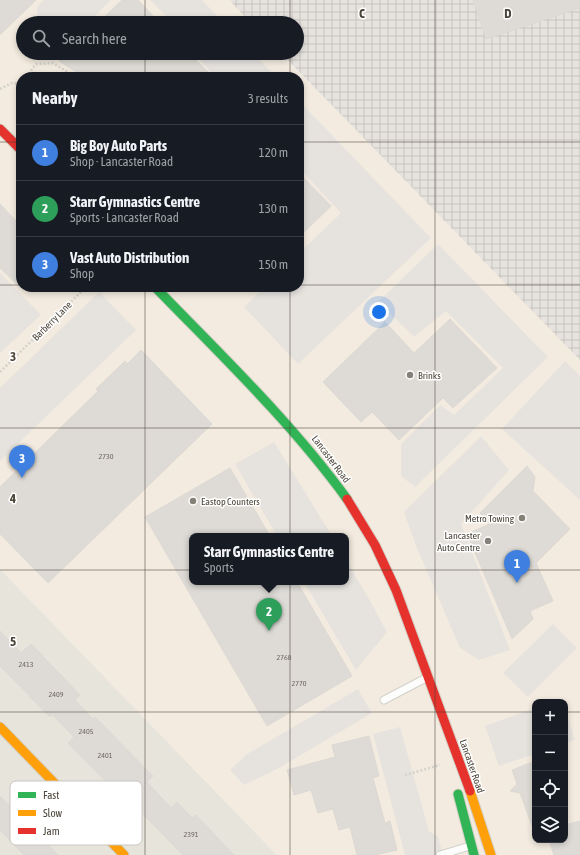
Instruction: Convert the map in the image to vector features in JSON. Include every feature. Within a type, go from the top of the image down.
[{"type":"street","points":[[0,129],[16,145]]},
{"type":"street","name":"Lancaster Road","points":[[160,292],[304,442],[349,502],[376,550],[394,586],[411,626],[491,855]]},
{"type":"street","name":"Lancaster Road","points":[[430,680],[452,768]]},
{"type":"street","points":[[0,727],[52,781]]},
{"type":"street","points":[[456,783],[472,850],[486,841]]},
{"type":"street","points":[[114,845],[124,855]]},
{"type":"lane","points":[[384,700],[430,680]]},
{"type":"lane","points":[[440,855],[472,850]]},
{"type":"path","points":[[30,72],[36,64],[53,62],[68,72]]},
{"type":"path","points":[[0,89],[12,83],[16,83]]},
{"type":"path","name":"Barberry Lane","points":[[0,372],[81,292]]},
{"type":"path","points":[[405,775],[440,765]]},
{"type":"shaded area","points":[[0,0],[229,0],[244,16],[16,16],[16,60],[288,60],[300,72],[16,72],[16,292],[304,292],[304,77],[580,360],[580,855],[277,855],[0,569]]},
{"type":"shaded area","points":[[44,0],[111,0],[95,16],[38,16],[37,7]]},
{"type":"shaded area","points":[[150,0],[202,0],[217,16],[166,16]]},
{"type":"shaded area","points":[[229,0],[580,0],[580,360],[304,77],[304,72],[300,72],[288,60],[304,60],[304,16],[244,16]]},
{"type":"shaded area","points":[[200,60],[260,60],[271,72],[211,72]]},
{"type":"shaded area","points":[[304,106],[431,238],[298,364],[244,307],[259,292],[304,292],[304,248],[341,213],[304,173]]},
{"type":"shaded area","points":[[438,244],[548,357],[415,487],[401,476],[401,444],[440,405],[454,415],[503,368],[446,311],[414,337],[378,302]]},
{"type":"shaded area","points":[[0,273],[16,289],[16,292],[19,292],[41,315],[0,353]]},
{"type":"shaded area","points":[[99,292],[136,330],[0,461],[0,388]]},
{"type":"shaded area","points":[[565,361],[580,376],[580,500],[502,429]]},
{"type":"shaded area","points":[[481,436],[509,470],[461,524],[510,650],[479,660],[460,648],[416,546],[404,512]]},
{"type":"shaded area","points":[[274,442],[330,533],[275,533],[235,464]]},
{"type":"shaded area","points":[[349,565],[387,632],[356,670],[306,585],[349,585]]},
{"type":"shaded area","points":[[0,569],[277,855],[0,855]]},
{"type":"shaded area","points":[[553,624],[577,648],[528,697],[503,673]]},
{"type":"shaded area","points":[[358,689],[372,713],[279,768],[244,785],[230,770],[247,754]]},
{"type":"shaded area","points":[[532,709],[532,755],[499,766],[485,726]]},
{"type":"shaded area","points":[[568,718],[575,740],[568,742]]},
{"type":"shaded area","points":[[400,727],[429,831],[438,837],[443,855],[405,855],[373,734]]},
{"type":"building","points":[[0,0],[36,0],[20,16],[16,16],[16,19],[0,35]]},
{"type":"building","points":[[122,0],[138,0],[153,16],[105,16]]},
{"type":"building","points":[[473,0],[580,0],[580,8],[486,39]]},
{"type":"building","points":[[196,60],[208,72],[76,72],[59,61]]},
{"type":"building","points":[[304,178],[331,206],[304,232]]},
{"type":"building","points":[[0,204],[16,221],[16,283],[0,268]]},
{"type":"building","name":"Brinks","points":[[450,319],[497,368],[453,408],[443,398],[399,440],[372,412],[361,422],[323,382],[385,322],[414,353]]},
{"type":"building","points":[[141,350],[212,424],[48,583],[0,534],[0,487],[98,391],[96,389],[125,361],[127,364]]},
{"type":"building","points":[[527,466],[535,477],[533,491],[570,529],[536,563],[553,601],[530,611],[533,619],[512,639],[467,534],[490,524],[480,513]]},
{"type":"building","points":[[230,468],[268,533],[189,533],[189,585],[299,585],[352,676],[267,726],[145,517]]},
{"type":"building","points":[[0,631],[21,653],[31,644],[80,695],[75,700],[93,719],[95,717],[153,776],[147,782],[171,808],[177,802],[192,818],[196,815],[234,855],[183,855],[142,813],[142,781],[105,781],[68,743],[74,737],[52,714],[50,717],[0,666]]},
{"type":"building","points":[[369,736],[379,776],[373,778],[385,823],[390,821],[397,850],[375,855],[357,855],[350,827],[339,830],[333,809],[318,813],[311,790],[294,795],[287,770],[335,757],[332,745]]},
{"type":"building","points":[[532,762],[532,826],[520,793],[510,791],[517,784],[512,770]]},
{"type":"building","points":[[0,796],[10,806],[10,840],[0,830]]},
{"type":"building","points":[[580,821],[580,855],[554,855],[550,843],[568,843],[568,824]]},
{"type":"building","points":[[14,845],[49,845],[58,855],[24,855]]},
{"type":"traffic: fast","points":[[160,292],[279,416],[303,443],[347,499]]},
{"type":"traffic: fast","points":[[458,794],[474,855]]},
{"type":"traffic: slow","points":[[0,727],[52,781]]},
{"type":"traffic: slow","points":[[470,791],[491,855]]},
{"type":"traffic: slow","points":[[114,845],[124,855]]},
{"type":"traffic: jam","points":[[0,129],[16,145]]},
{"type":"traffic: jam","points":[[347,499],[375,545],[396,590],[470,791]]},
{"type":"place","name":"Brinks","points":[[410,375]]},
{"type":"place","name":"Vast Auto Distribution","points":[[22,478]]},
{"type":"place","name":"Eastop Counters","points":[[193,501]]},
{"type":"place","name":"Metro Towing","points":[[522,518]]},
{"type":"place","name":"Lancaster Auto Centre","points":[[488,541]]},
{"type":"place","name":"Big Boy Auto Parts","points":[[517,583]]},
{"type":"place","name":"Starr Gymnastics Centre","points":[[269,631]]}]
